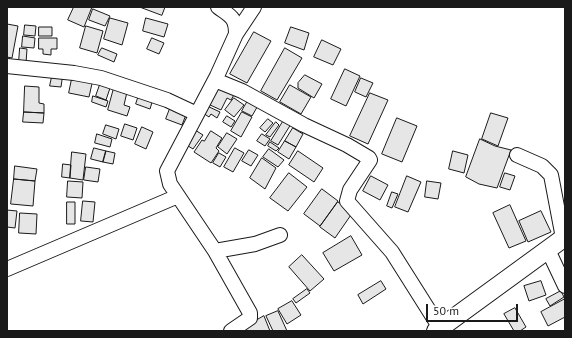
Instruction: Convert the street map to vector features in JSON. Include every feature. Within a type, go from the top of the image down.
[{"type":"main road","points":[[438,330],[564,237]]},
{"type":"street","points":[[218,7],[232,17],[236,25],[236,34]]},
{"type":"street","points":[[231,331],[250,318],[250,313],[215,251],[170,184],[167,170],[215,80],[236,34],[254,7]]},
{"type":"street","points":[[7,66],[74,73],[100,78],[167,100],[197,114]]},
{"type":"street","points":[[215,80],[242,91],[304,125],[348,144],[369,158],[370,160],[350,190],[347,201],[392,252],[438,330]]},
{"type":"street","points":[[517,155],[542,166],[551,175],[564,237]]},
{"type":"street","points":[[7,269],[178,196]]},
{"type":"street","points":[[215,251],[255,244],[280,235]]},
{"type":"street","points":[[548,250],[565,286]]},
{"type":"building","points":[[74,7],[92,7],[84,27],[68,20]]},
{"type":"building","points":[[140,7],[165,7],[162,15]]},
{"type":"building","points":[[93,9],[110,16],[105,26],[89,20]]},
{"type":"building","points":[[110,18],[128,23],[122,45],[104,39]]},
{"type":"building","points":[[146,18],[168,24],[164,37],[143,31]]},
{"type":"building","points":[[7,24],[18,26],[12,58],[7,57]]},
{"type":"building","points":[[25,25],[36,26],[35,36],[24,35]]},
{"type":"building","points":[[86,26],[103,31],[97,53],[80,48]]},
{"type":"building","points":[[39,27],[52,27],[52,36],[39,36]]},
{"type":"building","points":[[291,27],[309,33],[304,50],[285,43]]},
{"type":"building","points":[[254,32],[271,41],[247,83],[230,74]]},
{"type":"building","points":[[23,36],[35,38],[34,48],[22,47]]},
{"type":"building","points":[[39,38],[57,38],[57,49],[51,49],[51,55],[43,54],[43,49],[39,49]]},
{"type":"building","points":[[152,38],[164,43],[159,54],[147,49]]},
{"type":"building","points":[[322,40],[341,49],[333,65],[314,57]]},
{"type":"building","points":[[20,48],[27,49],[26,63],[19,62]]},
{"type":"building","points":[[102,48],[117,54],[114,62],[98,55]]},
{"type":"building","points":[[285,48],[302,58],[277,100],[261,91]]},
{"type":"building","points":[[345,69],[360,76],[346,106],[331,99]]},
{"type":"building","points":[[53,72],[63,73],[61,87],[50,86]]},
{"type":"building","points":[[73,74],[93,79],[89,97],[69,93]]},
{"type":"building","points":[[305,75],[322,84],[314,98],[298,88],[298,83]]},
{"type":"building","points":[[361,78],[373,83],[366,97],[355,92]]},
{"type":"building","points":[[102,79],[112,82],[106,100],[96,96]]},
{"type":"building","points":[[217,85],[235,93],[231,100],[227,98],[221,110],[208,104]]},
{"type":"building","points":[[290,85],[311,97],[301,114],[280,102]]},
{"type":"building","points":[[25,86],[39,87],[39,103],[44,104],[44,113],[24,112]]},
{"type":"building","points":[[114,88],[127,92],[124,105],[130,107],[127,116],[108,110]]},
{"type":"building","points":[[370,93],[388,100],[368,144],[350,136]]},
{"type":"building","points":[[139,95],[153,99],[150,109],[136,104]]},
{"type":"building","points":[[93,96],[108,101],[106,107],[92,102]]},
{"type":"building","points":[[250,97],[260,102],[252,116],[242,111]]},
{"type":"building","points":[[234,98],[244,105],[234,117],[225,110]]},
{"type":"building","points":[[171,106],[187,112],[182,125],[166,119]]},
{"type":"building","points":[[207,106],[220,112],[217,118],[211,114],[209,117],[203,113]]},
{"type":"building","points":[[24,112],[44,113],[43,123],[23,122]]},
{"type":"building","points":[[242,112],[252,117],[241,137],[231,131]]},
{"type":"building","points":[[491,113],[508,118],[498,146],[482,139]]},
{"type":"building","points":[[227,116],[235,121],[231,127],[223,122]]},
{"type":"building","points":[[397,118],[417,126],[402,162],[382,154]]},
{"type":"building","points":[[268,119],[273,123],[265,132],[260,128]]},
{"type":"building","points":[[284,120],[291,124],[278,145],[271,141]]},
{"type":"building","points":[[276,122],[279,125],[270,137],[266,135]]},
{"type":"building","points":[[125,124],[137,128],[133,140],[121,136]]},
{"type":"building","points":[[106,125],[119,129],[116,139],[103,134]]},
{"type":"building","points":[[142,127],[153,132],[146,149],[135,144]]},
{"type":"building","points":[[293,128],[303,134],[296,147],[285,141]]},
{"type":"building","points":[[195,130],[203,135],[193,149],[185,144]]},
{"type":"building","points":[[211,131],[222,138],[216,148],[219,151],[211,163],[194,152],[202,140],[204,141]]},
{"type":"building","points":[[227,133],[237,139],[227,154],[218,147]]},
{"type":"building","points":[[97,134],[112,139],[110,147],[95,143]]},
{"type":"building","points":[[262,134],[270,139],[265,146],[257,141]]},
{"type":"building","points":[[480,139],[495,146],[511,150],[497,188],[479,184],[466,177]]},
{"type":"building","points":[[285,141],[296,147],[289,159],[278,152]]},
{"type":"building","points":[[270,142],[279,148],[276,151],[268,146]]},
{"type":"building","points":[[94,148],[106,151],[103,162],[91,159]]},
{"type":"building","points":[[235,148],[244,153],[233,172],[224,167]]},
{"type":"building","points":[[269,149],[284,160],[278,167],[263,157]]},
{"type":"building","points":[[249,150],[258,155],[251,166],[242,161]]},
{"type":"building","points":[[106,151],[115,153],[113,164],[103,162]]},
{"type":"building","points":[[298,151],[323,168],[314,182],[289,165]]},
{"type":"building","points":[[453,151],[468,155],[464,173],[449,169]]},
{"type":"building","points":[[72,152],[86,154],[83,180],[70,178]]},
{"type":"building","points":[[219,153],[226,157],[220,167],[213,163]]},
{"type":"building","points":[[262,158],[276,168],[265,189],[250,178]]},
{"type":"building","points":[[63,164],[71,165],[70,178],[62,177]]},
{"type":"building","points":[[15,166],[37,169],[35,181],[14,179]]},
{"type":"building","points":[[86,167],[100,169],[98,182],[84,180]]},
{"type":"building","points":[[289,173],[307,187],[288,211],[270,198]]},
{"type":"building","points":[[505,173],[515,176],[510,190],[500,187]]},
{"type":"building","points":[[371,176],[388,185],[380,200],[363,191]]},
{"type":"building","points":[[407,176],[421,182],[408,212],[395,207]]},
{"type":"building","points":[[14,179],[35,181],[33,206],[11,204]]},
{"type":"building","points":[[68,181],[83,182],[82,198],[67,197]]},
{"type":"building","points":[[427,181],[441,183],[438,199],[425,197]]},
{"type":"building","points":[[322,189],[338,201],[320,226],[304,214]]},
{"type":"building","points":[[392,192],[398,194],[392,208],[387,206]]},
{"type":"building","points":[[83,201],[95,202],[93,222],[81,221]]},
{"type":"building","points":[[67,202],[75,202],[75,224],[67,224]]},
{"type":"building","points":[[338,202],[353,212],[335,238],[320,227]]},
{"type":"building","points":[[510,205],[526,241],[509,248],[493,213]]},
{"type":"building","points":[[7,210],[17,211],[15,228],[7,227]]},
{"type":"building","points":[[541,211],[551,232],[528,242],[519,221]]},
{"type":"building","points":[[20,213],[37,214],[36,234],[19,233]]},
{"type":"building","points":[[351,236],[362,255],[334,271],[323,253]]},
{"type":"building","points":[[302,255],[324,279],[310,291],[289,267]]},
{"type":"building","points":[[381,281],[386,289],[363,304],[358,295]]},
{"type":"building","points":[[541,281],[546,295],[529,301],[524,286]]},
{"type":"building","points":[[307,289],[310,293],[296,303],[293,299]]},
{"type":"building","points":[[561,291],[564,297],[550,306],[546,299]]},
{"type":"building","points":[[565,299],[565,317],[548,326],[541,312]]},
{"type":"building","points":[[292,301],[301,315],[287,324],[278,309]]},
{"type":"building","points":[[515,308],[526,327],[520,331],[514,331],[504,314]]},
{"type":"building","points":[[278,311],[287,331],[273,331],[266,316]]},
{"type":"building","points":[[264,316],[270,331],[238,331]]}]
